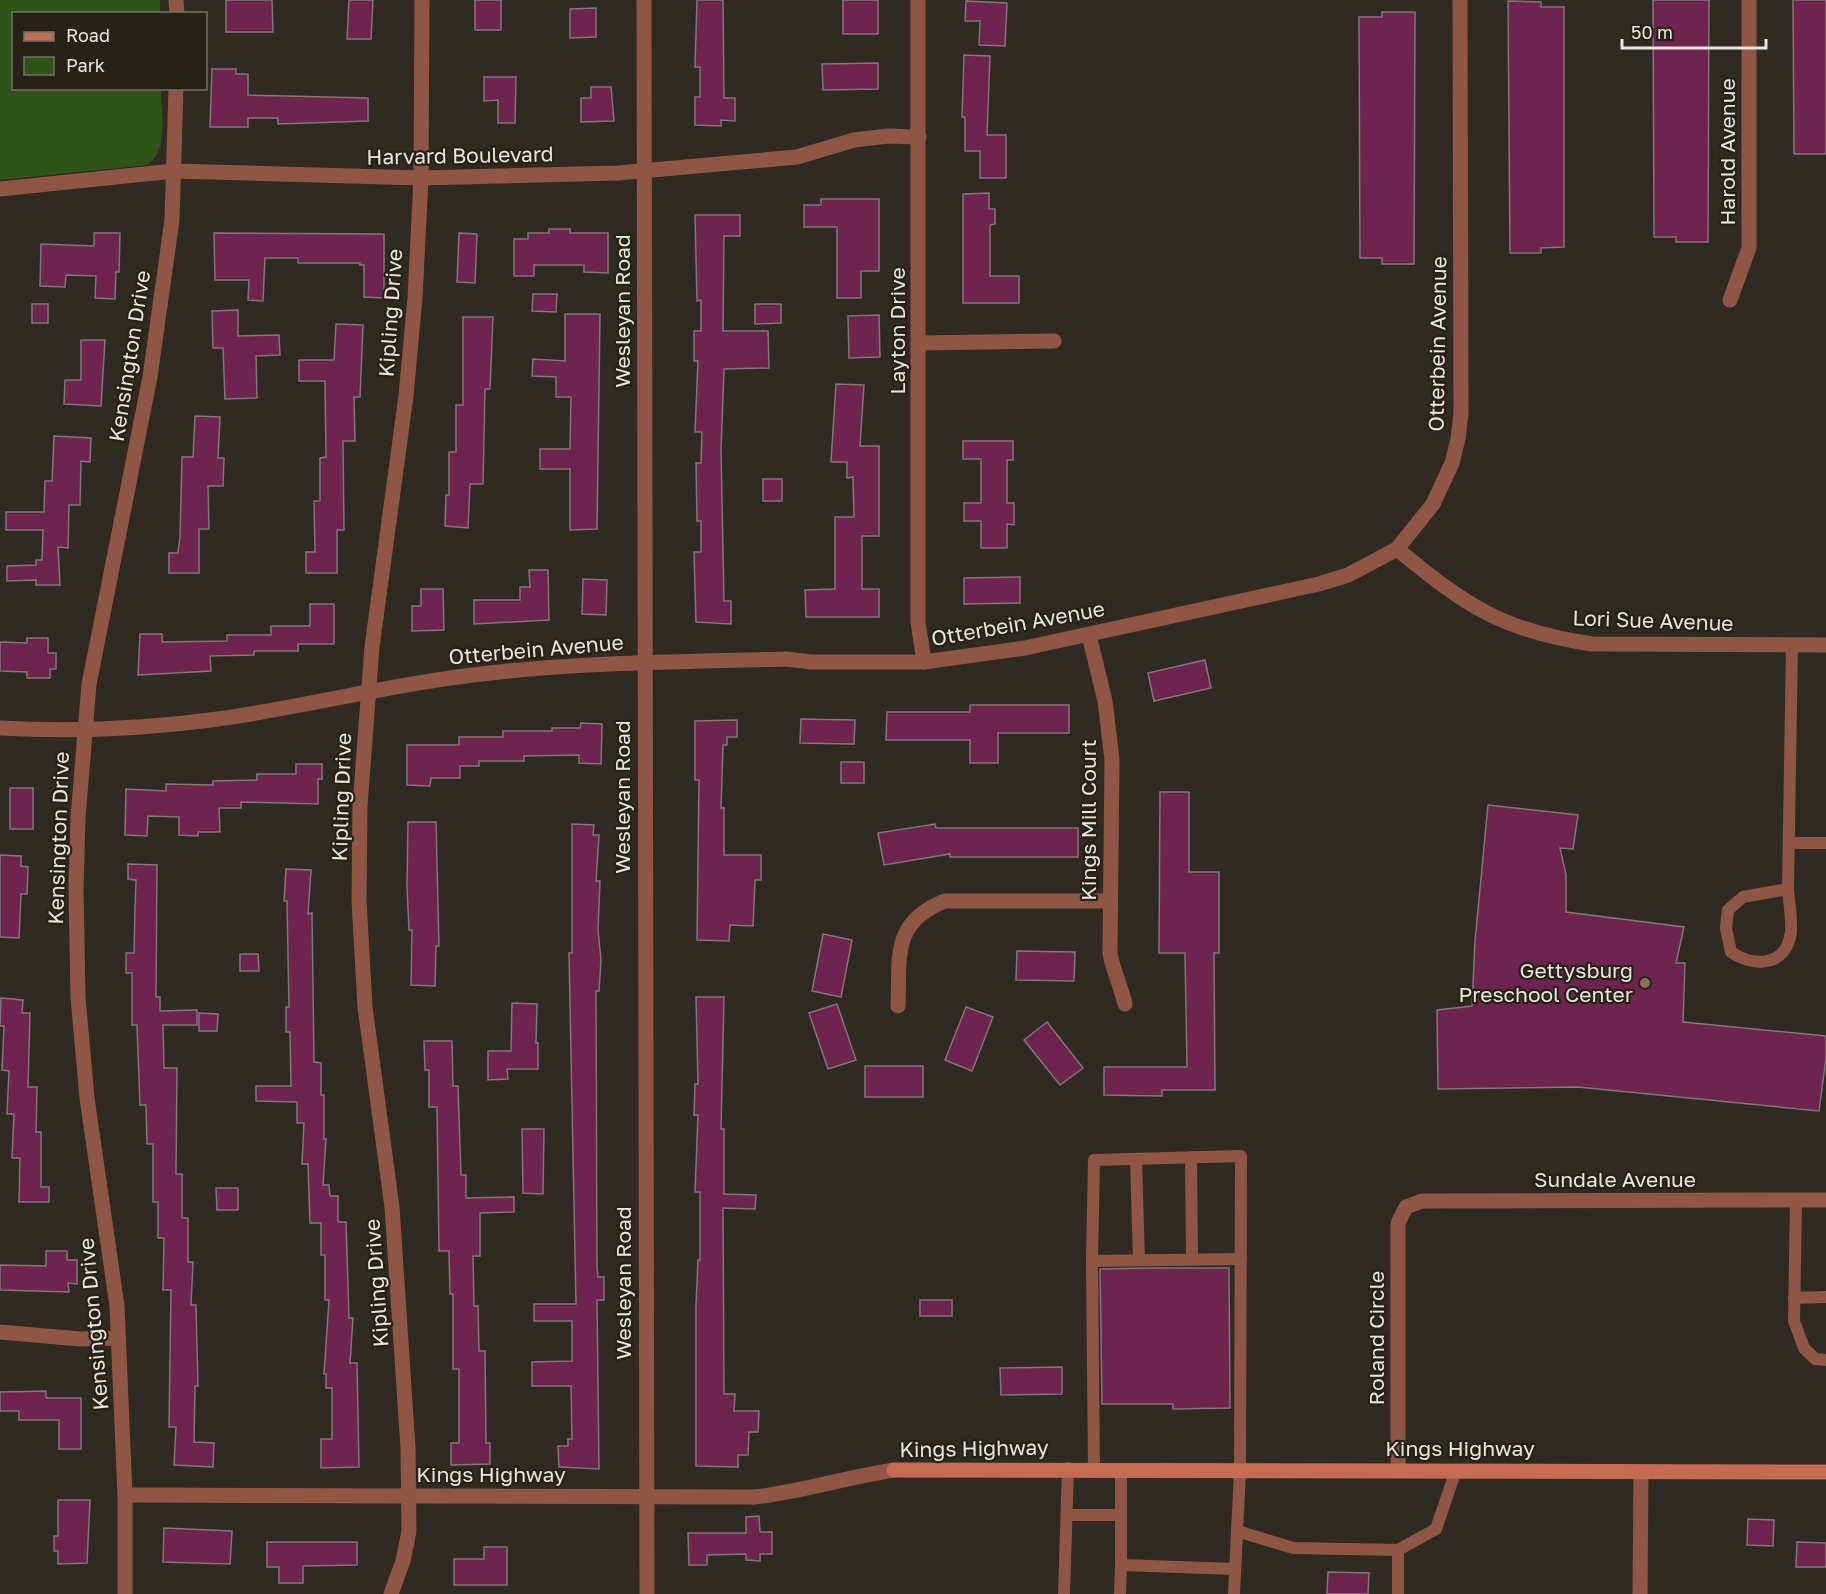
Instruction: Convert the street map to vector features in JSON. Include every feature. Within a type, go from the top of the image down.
[{"type":"street","name":"Kipling Drive","points":[[391,1594],[407,1545],[408,1497],[398,1274],[387,1160],[365,1008],[360,805],[368,691],[406,396],[421,178],[422,0]]},
{"type":"street","name":"Wesleyan Road","points":[[644,0],[647,1594]]},
{"type":"street","name":"Layton Drive","points":[[918,0],[918,622],[924,662]]},
{"type":"street","name":"Otterbein Avenue","points":[[0,728],[85,730],[162,726],[219,719],[439,680],[551,667],[644,662],[786,659],[811,662],[924,662],[1025,648],[1089,635],[1319,584],[1348,575],[1397,549],[1433,504],[1447,476],[1458,439],[1461,413],[1460,0]]},
{"type":"street","name":"Harold Avenue","points":[[1730,300],[1749,248],[1749,0]]},
{"type":"street","name":"Kensington Drive","points":[[125,1594],[125,1495],[118,1338],[105,1213],[87,1098],[78,997],[76,888],[85,730],[99,626],[150,376],[172,220],[176,90]]},
{"type":"street","name":"Harvard Boulevard","points":[[0,189],[174,171],[421,178],[546,176],[797,157],[854,140],[888,136],[919,137]]},
{"type":"street","points":[[919,343],[1054,341]]},
{"type":"street","name":"Lori Sue Avenue","points":[[1397,549],[1451,594],[1470,606],[1525,630],[1563,640],[1592,644],[1826,645]]},
{"type":"street","name":"Kings Mill Court","points":[[1089,635],[1105,701],[1111,740],[1112,969],[1120,985],[1125,1004]]},
{"type":"street","points":[[898,1006],[901,942],[916,916],[934,905],[945,901],[1110,901]]},
{"type":"street","name":"Sundale Avenue","points":[[1406,1207],[1422,1201],[1826,1200]]},
{"type":"street","name":"Roland Circle","points":[[1398,1470],[1398,1223],[1406,1207]]},
{"type":"street","points":[[0,1332],[80,1339],[118,1338]]},
{"type":"street","name":"Kings Highway","points":[[125,1495],[408,1497],[774,1495],[894,1470],[1068,1468],[1094,1470],[1826,1472]]},
{"type":"street","points":[[1640,1594],[1641,1472]]},
{"type":"lane","points":[[1788,889],[1743,897],[1728,910],[1726,928],[1731,952],[1745,962],[1769,962],[1784,951],[1791,932],[1788,889],[1792,645]]},
{"type":"lane","points":[[1789,843],[1826,843]]},
{"type":"lane","points":[[1094,1470],[1092,1261],[1094,1160],[1241,1156],[1240,1470],[1234,1594]]},
{"type":"lane","points":[[1191,1157],[1192,1259]]},
{"type":"lane","points":[[1136,1159],[1139,1260]]},
{"type":"lane","points":[[1796,1200],[1794,1321],[1803,1348],[1815,1359],[1826,1360]]},
{"type":"lane","points":[[1092,1261],[1241,1259]]},
{"type":"lane","points":[[1794,1298],[1826,1297]]},
{"type":"lane","points":[[1064,1594],[1068,1468]]},
{"type":"lane","points":[[1120,1594],[1121,1470]]},
{"type":"lane","points":[[1237,1531],[1293,1548],[1398,1550],[1436,1529],[1456,1470]]},
{"type":"lane","points":[[1067,1515],[1121,1515]]},
{"type":"lane","points":[[1398,1550],[1398,1594]]},
{"type":"lane","points":[[1121,1565],[1235,1569]]},
{"type":"green space","points":[[0,0],[160,0],[160,12],[12,12],[12,90],[161,90],[162,130],[159,150],[148,165],[0,180]]},
{"type":"building","points":[[226,0],[272,0],[273,32],[226,32]]},
{"type":"building","points":[[349,0],[373,0],[371,39],[347,39]]},
{"type":"building","points":[[475,0],[501,0],[501,30],[475,30]]},
{"type":"building","points":[[697,0],[723,0],[724,98],[735,98],[735,121],[721,120],[721,126],[695,125],[695,97],[700,97],[700,67],[695,67]]},
{"type":"building","points":[[843,0],[878,0],[878,34],[843,34]]},
{"type":"building","points":[[1653,0],[1709,0],[1708,242],[1676,242],[1676,237],[1654,237]]},
{"type":"building","points":[[1793,0],[1826,0],[1826,154],[1794,154]]},
{"type":"building","points":[[966,1],[1007,3],[1005,46],[979,45],[980,21],[965,21]]},
{"type":"building","points":[[1508,1],[1541,2],[1541,7],[1564,7],[1564,247],[1541,248],[1541,253],[1510,253]]},
{"type":"building","points":[[596,8],[596,37],[570,38],[570,9]]},
{"type":"building","points":[[1382,12],[1415,12],[1414,264],[1382,264],[1382,258],[1360,258],[1359,17],[1382,17]]},
{"type":"building","points":[[964,55],[990,56],[987,135],[1006,135],[1006,178],[980,178],[980,151],[965,151],[965,117],[962,117]]},
{"type":"building","points":[[878,63],[878,89],[823,90],[822,64]]},
{"type":"building","points":[[212,69],[236,69],[236,74],[248,74],[248,95],[368,98],[368,121],[278,124],[278,118],[248,118],[248,127],[210,127]]},
{"type":"building","points":[[484,77],[516,77],[515,123],[498,123],[498,100],[484,101]]},
{"type":"building","points":[[591,87],[611,87],[614,121],[581,122],[581,98],[591,98]]},
{"type":"building","points":[[989,193],[989,209],[995,209],[995,224],[990,225],[990,276],[1019,276],[1019,303],[963,303],[963,194]]},
{"type":"building","points":[[821,199],[879,199],[879,271],[861,271],[861,298],[837,298],[837,227],[804,227],[804,205],[821,205]]},
{"type":"building","points":[[695,215],[740,215],[740,236],[724,236],[723,331],[768,331],[769,368],[724,369],[721,451],[724,601],[731,601],[731,624],[696,622],[694,552],[701,552],[701,521],[697,521],[696,463],[701,463],[702,432],[695,432],[698,361],[694,361],[694,331],[701,331],[701,300],[697,301]]},
{"type":"building","points":[[549,229],[570,229],[570,233],[608,233],[608,273],[584,272],[584,265],[534,265],[534,276],[514,276],[514,239],[528,239],[528,233],[549,233]]},
{"type":"building","points":[[94,233],[120,233],[119,272],[116,272],[115,299],[95,298],[96,276],[66,275],[65,287],[40,286],[41,244],[94,246]]},
{"type":"building","points":[[214,233],[384,234],[384,298],[364,297],[364,265],[360,263],[298,263],[298,258],[265,258],[263,301],[248,300],[249,280],[215,280]]},
{"type":"building","points":[[459,233],[477,234],[475,283],[457,282]]},
{"type":"building","points":[[533,294],[557,294],[556,312],[532,311]]},
{"type":"building","points":[[32,304],[48,304],[48,323],[32,323]]},
{"type":"building","points":[[755,304],[781,304],[781,323],[755,324]]},
{"type":"building","points":[[238,310],[238,336],[279,335],[280,355],[256,356],[257,398],[225,399],[223,348],[213,348],[212,311]]},
{"type":"building","points":[[565,314],[600,314],[597,529],[570,530],[570,469],[540,469],[540,449],[570,449],[571,397],[556,397],[556,377],[532,376],[533,359],[565,361]]},
{"type":"building","points":[[879,315],[880,357],[849,358],[848,316]]},
{"type":"building","points":[[463,317],[493,317],[490,389],[485,389],[483,484],[470,484],[468,528],[445,526],[446,495],[449,495],[449,452],[456,452],[456,405],[463,405]]},
{"type":"building","points":[[336,324],[363,325],[360,397],[354,397],[355,441],[343,441],[344,530],[337,530],[337,573],[306,573],[306,552],[315,552],[314,501],[320,501],[320,458],[326,457],[325,381],[299,381],[299,360],[334,360]]},
{"type":"building","points":[[81,340],[105,340],[101,406],[64,404],[65,380],[81,380]]},
{"type":"building","points":[[836,384],[864,385],[860,446],[879,446],[879,536],[862,536],[862,589],[879,589],[879,617],[806,617],[805,590],[835,589],[835,517],[854,517],[853,477],[847,478],[847,462],[831,462]]},
{"type":"building","points":[[195,416],[220,417],[218,458],[224,458],[223,486],[208,486],[209,529],[199,529],[199,573],[169,573],[169,553],[178,553],[180,537],[182,457],[193,457]]},
{"type":"building","points":[[54,436],[91,438],[90,462],[81,461],[80,505],[69,505],[68,548],[58,547],[60,585],[36,585],[36,580],[7,581],[7,566],[36,565],[36,560],[42,560],[43,530],[6,530],[6,512],[44,512],[45,481],[52,481]]},
{"type":"building","points":[[963,441],[1013,441],[1013,460],[1007,460],[1007,503],[1014,503],[1014,525],[1007,524],[1007,548],[981,548],[981,521],[964,521],[964,503],[981,503],[981,459],[963,459]]},
{"type":"building","points":[[763,479],[782,479],[782,501],[763,501]]},
{"type":"building","points":[[529,570],[548,570],[549,620],[474,624],[474,600],[520,600],[520,587],[530,587]]},
{"type":"building","points":[[1020,577],[1020,603],[964,604],[964,578]]},
{"type":"building","points":[[583,579],[607,580],[606,615],[582,614]]},
{"type":"building","points":[[421,589],[443,589],[444,630],[412,631],[412,606],[421,606]]},
{"type":"building","points":[[310,604],[334,604],[334,644],[298,644],[298,651],[254,651],[254,655],[210,656],[211,671],[138,675],[140,634],[162,634],[162,642],[227,641],[227,635],[271,635],[271,626],[310,626]]},
{"type":"building","points":[[27,638],[48,638],[48,653],[56,653],[56,669],[50,669],[50,678],[27,678],[27,672],[0,671],[0,642],[27,643]]},
{"type":"building","points":[[1205,660],[1211,688],[1154,701],[1148,673]]},
{"type":"building","points":[[970,705],[1069,705],[1069,733],[998,733],[998,763],[970,763],[970,740],[886,740],[887,712],[970,712]]},
{"type":"building","points":[[801,719],[855,720],[854,744],[800,743]]},
{"type":"building","points":[[737,720],[737,737],[727,737],[727,745],[723,745],[721,808],[724,808],[724,855],[761,855],[761,880],[755,880],[753,926],[730,925],[729,941],[697,940],[699,780],[695,780],[695,721]]},
{"type":"building","points":[[581,723],[602,724],[601,764],[579,763],[579,755],[524,756],[524,761],[479,761],[479,766],[460,766],[460,778],[431,778],[430,786],[407,785],[407,745],[459,745],[459,737],[503,737],[503,731],[552,731],[552,728],[580,728]]},
{"type":"building","points":[[841,762],[864,762],[864,783],[841,783]]},
{"type":"building","points":[[296,764],[322,764],[322,779],[318,779],[318,804],[241,802],[241,808],[219,808],[220,832],[198,832],[198,836],[179,835],[179,817],[148,816],[147,836],[125,835],[126,789],[166,791],[166,784],[213,785],[213,781],[257,780],[257,774],[296,774]]},
{"type":"building","points":[[10,788],[33,788],[33,829],[10,829]]},
{"type":"building","points":[[1160,792],[1189,792],[1189,872],[1219,872],[1219,953],[1214,953],[1215,1090],[1162,1090],[1162,1096],[1104,1095],[1104,1067],[1187,1067],[1185,953],[1159,953]]},
{"type":"building","points":[[1488,805],[1578,815],[1573,849],[1560,848],[1566,875],[1566,912],[1684,927],[1676,963],[1685,963],[1683,1022],[1826,1036],[1826,1058],[1819,1111],[1578,1087],[1438,1089],[1437,1010],[1472,1006],[1475,941]]},
{"type":"building","points":[[408,822],[436,822],[439,946],[436,946],[435,986],[411,985],[412,930],[409,930],[407,887]]},
{"type":"building","points":[[572,824],[594,825],[593,835],[599,835],[596,881],[600,881],[598,930],[601,960],[599,991],[596,991],[597,1267],[598,1277],[604,1277],[604,1300],[597,1300],[599,1469],[559,1467],[558,1446],[568,1446],[568,1439],[572,1439],[571,1386],[532,1386],[532,1362],[572,1361],[572,1321],[534,1321],[534,1304],[576,1304],[569,953],[572,953]]},
{"type":"building","points":[[935,824],[936,828],[1078,828],[1078,857],[950,857],[950,854],[884,865],[878,833]]},
{"type":"building","points":[[0,855],[21,856],[21,866],[28,867],[27,894],[21,894],[19,938],[0,937]]},
{"type":"building","points":[[128,864],[157,865],[156,997],[160,997],[160,1011],[197,1010],[197,1025],[163,1025],[164,1068],[177,1068],[176,1174],[182,1174],[182,1218],[188,1218],[188,1262],[193,1262],[191,1305],[196,1305],[198,1386],[195,1386],[194,1442],[214,1443],[213,1467],[174,1465],[176,1427],[169,1427],[171,1290],[163,1290],[164,1238],[158,1238],[158,1202],[153,1202],[153,1144],[147,1144],[146,1105],[140,1105],[137,1025],[132,1025],[132,973],[126,973],[126,953],[134,953],[136,880],[128,879]]},
{"type":"building","points":[[286,869],[311,870],[308,914],[312,913],[314,1062],[321,1063],[321,1095],[324,1095],[324,1139],[326,1139],[323,1185],[329,1185],[330,1196],[338,1196],[338,1222],[346,1222],[349,1318],[353,1318],[350,1363],[357,1363],[359,1467],[321,1468],[321,1439],[332,1439],[332,1388],[326,1388],[326,1374],[324,1374],[329,1300],[325,1300],[325,1255],[321,1255],[321,1223],[310,1223],[308,1164],[302,1164],[304,1123],[297,1123],[297,1102],[256,1101],[256,1086],[291,1086],[290,1032],[286,1032],[286,1007],[289,1007],[287,901],[284,901]]},
{"type":"building","points":[[823,934],[852,940],[841,997],[812,991]]},
{"type":"building","points":[[1017,951],[1075,952],[1074,981],[1016,980]]},
{"type":"building","points":[[240,954],[258,954],[259,971],[240,971]]},
{"type":"building","points":[[696,997],[724,997],[721,1129],[724,1129],[724,1194],[756,1195],[755,1209],[723,1208],[724,1394],[735,1394],[734,1411],[759,1411],[758,1432],[749,1432],[748,1455],[738,1455],[738,1467],[696,1466],[696,1305],[698,1260],[700,1260],[700,1192],[695,1192],[698,1115],[694,1115],[695,1084],[698,1084]]},
{"type":"building","points":[[1,998],[23,1000],[22,1013],[30,1013],[28,1087],[37,1087],[36,1132],[41,1132],[41,1187],[49,1187],[49,1202],[19,1202],[20,1158],[12,1158],[14,1114],[7,1114],[9,1071],[2,1070],[4,1026],[0,1026]]},
{"type":"building","points":[[512,1003],[537,1004],[538,1069],[507,1069],[508,1079],[488,1080],[488,1051],[511,1051]]},
{"type":"building","points":[[837,1004],[856,1060],[828,1069],[809,1013]]},
{"type":"building","points":[[966,1007],[993,1017],[972,1071],[945,1060]]},
{"type":"building","points":[[199,1013],[218,1014],[217,1031],[199,1031]]},
{"type":"building","points":[[1047,1022],[1083,1068],[1060,1085],[1024,1040]]},
{"type":"building","points":[[424,1041],[452,1041],[453,1086],[458,1086],[461,1175],[466,1175],[466,1198],[514,1197],[514,1212],[480,1213],[480,1256],[473,1256],[474,1306],[478,1306],[479,1351],[485,1351],[486,1443],[490,1443],[490,1464],[451,1465],[451,1443],[459,1443],[459,1369],[453,1369],[453,1294],[450,1294],[449,1251],[439,1251],[437,1107],[429,1107],[429,1070],[425,1070]]},
{"type":"building","points":[[865,1066],[923,1066],[923,1097],[865,1097]]},
{"type":"building","points":[[522,1129],[544,1129],[543,1194],[523,1193]]},
{"type":"building","points":[[216,1188],[238,1188],[238,1210],[217,1210]]},
{"type":"building","points":[[46,1251],[67,1251],[67,1260],[77,1260],[77,1284],[68,1283],[69,1292],[0,1290],[0,1265],[46,1266]]},
{"type":"building","points":[[1229,1268],[1230,1408],[1173,1409],[1173,1404],[1102,1404],[1100,1269]]},
{"type":"building","points":[[920,1300],[952,1300],[952,1316],[920,1316]]},
{"type":"building","points":[[1062,1367],[1062,1394],[1001,1395],[1000,1368]]},
{"type":"building","points":[[46,1391],[46,1398],[81,1398],[81,1449],[59,1449],[59,1420],[19,1420],[19,1411],[0,1411],[0,1392]]},
{"type":"building","points":[[58,1500],[90,1500],[87,1563],[58,1564],[58,1551],[54,1551],[54,1536],[58,1536]]},
{"type":"building","points":[[759,1516],[760,1532],[772,1532],[772,1554],[760,1554],[760,1561],[746,1560],[746,1554],[707,1555],[707,1565],[689,1565],[688,1533],[746,1533],[746,1517]]},
{"type":"building","points":[[1748,1519],[1774,1520],[1773,1546],[1747,1545]]},
{"type":"building","points":[[164,1528],[232,1531],[230,1564],[163,1562]]},
{"type":"building","points":[[267,1542],[357,1542],[357,1565],[303,1566],[303,1583],[279,1583],[279,1567],[267,1567]]},
{"type":"building","points":[[1797,1542],[1826,1543],[1826,1567],[1796,1567]]},
{"type":"building","points":[[484,1547],[507,1547],[507,1585],[454,1585],[454,1559],[484,1559]]},
{"type":"building","points":[[1328,1572],[1369,1573],[1368,1594],[1327,1594]]},
{"type":"place","name":"Gettysburg Preschool Center","points":[[1645,983]]}]
